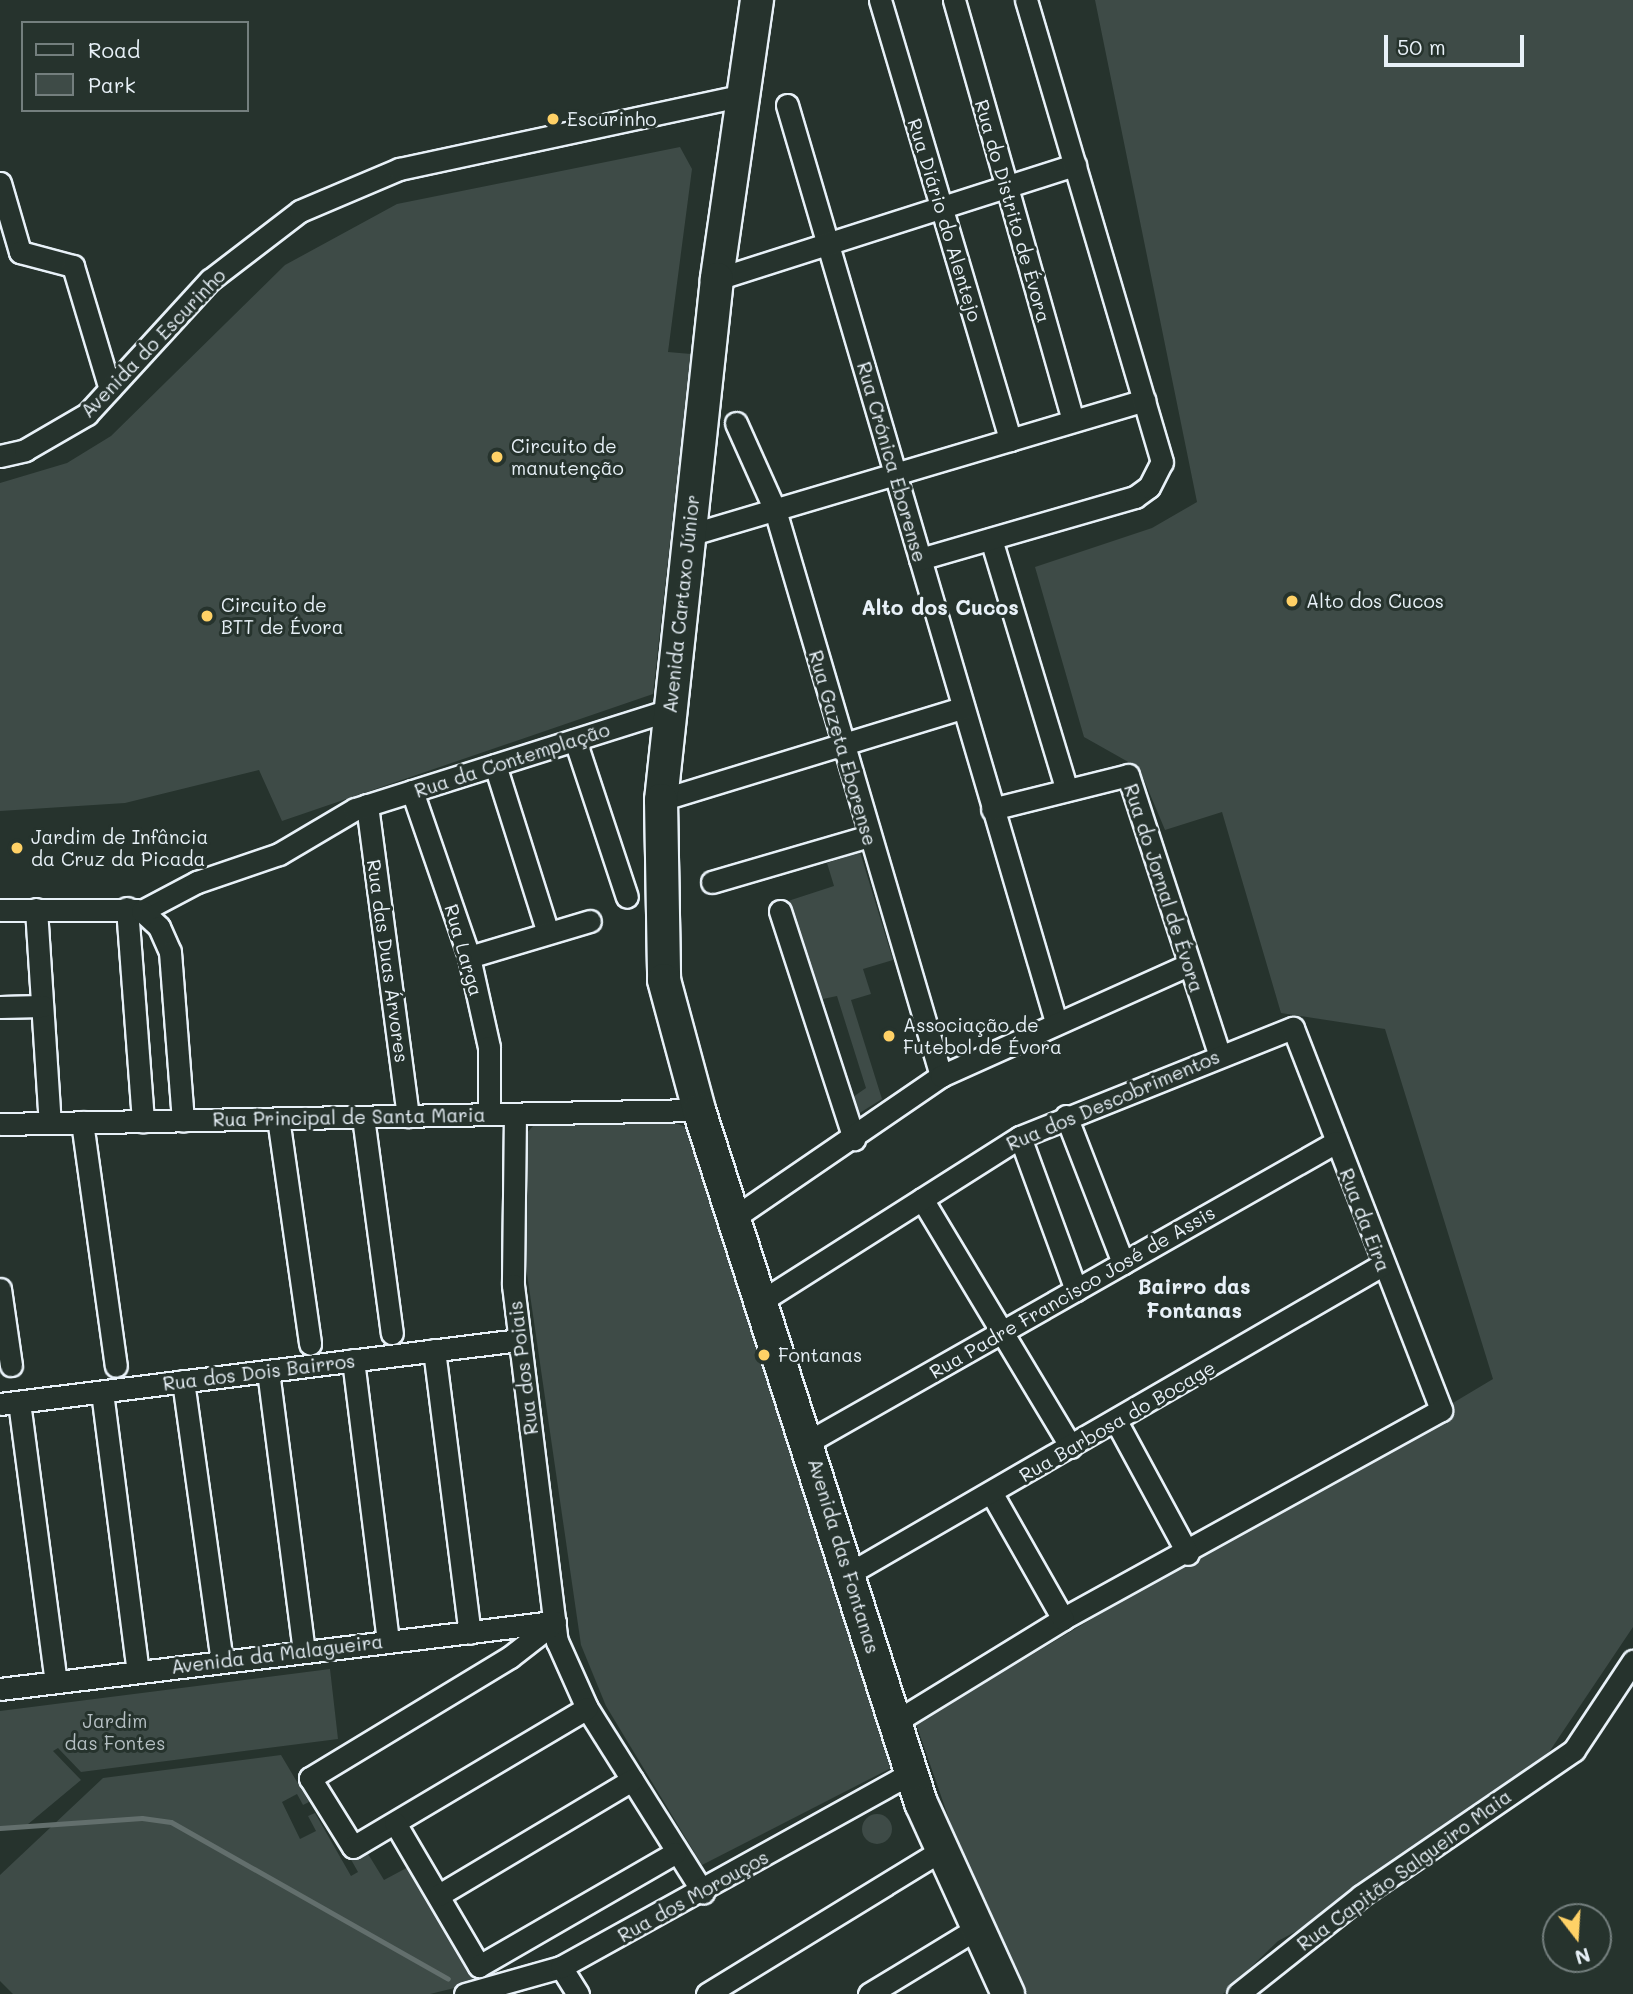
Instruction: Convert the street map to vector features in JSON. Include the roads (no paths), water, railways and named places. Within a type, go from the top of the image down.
[{"type":"street","name":"Avenida Cartaxo Júnior","points":[[699,1110],[664,980],[661,800],[718,279],[757,0]]},
{"type":"street","name":"Rua Diário do Alentejo","points":[[880,0],[1010,440]]},
{"type":"street","name":"Rua do Distrito de Évora","points":[[954,0],[1006,192],[1073,421]]},
{"type":"street","points":[[920,559],[1135,497],[1149,487],[1162,462],[1026,0]]},
{"type":"street","name":"Avenida do Escurinho","points":[[0,456],[88,414],[210,280],[300,211],[399,169],[743,96]]},
{"type":"street","name":"Rua Crónica Eborense","points":[[787,105],[1056,1022]]},
{"type":"street","points":[[718,279],[1006,192],[1074,165]]},
{"type":"street","points":[[0,183],[20,251],[73,266],[110,389]]},
{"type":"street","points":[[689,535],[1144,400]]},
{"type":"street","name":"Rua Gazeta Eborense","points":[[736,423],[775,510],[941,1076]]},
{"type":"street","points":[[991,539],[1066,790]]},
{"type":"street","points":[[661,800],[962,709]]},
{"type":"street","name":"Rua da Contemplação","points":[[134,910],[197,882],[279,854],[361,807],[669,710]]},
{"type":"street","points":[[575,740],[627,897]]},
{"type":"street","points":[[495,765],[548,933]]},
{"type":"street","name":"Rua do Jornal de Évora","points":[[992,810],[1128,775],[1219,1054]]},
{"type":"street","name":"Rua Larga","points":[[412,791],[470,957],[489,1047],[489,1114]]},
{"type":"street","name":"Rua das Duas Árvores","points":[[361,807],[408,1116]]},
{"type":"street","points":[[712,882],[869,836]]},
{"type":"street","points":[[0,909],[134,910],[159,927],[170,952],[183,1120]]},
{"type":"street","points":[[36,909],[50,1123]]},
{"type":"street","points":[[134,910],[143,1121]]},
{"type":"street","points":[[780,911],[853,1139]]},
{"type":"street","points":[[470,957],[590,921]]},
{"type":"street","points":[[735,1217],[853,1139],[941,1076],[1056,1022],[1188,965]]},
{"type":"street","points":[[0,1007],[42,1006]]},
{"type":"street","name":"Rua dos Descobrimentos","points":[[763,1300],[1020,1137],[1219,1054],[1293,1028]]},
{"type":"street","name":"Rua da Eira","points":[[1188,1554],[1441,1410],[1382,1265],[1293,1028]]},
{"type":"street","name":"Rua Principal de Santa Maria","points":[[0,1124],[699,1110]]},
{"type":"street","name":"Avenida das Fontanas","points":[[699,1110],[763,1300],[911,1773],[940,1851],[981,1926],[1008,1994]]},
{"type":"street","name":"Rua dos Poiais","points":[[515,1114],[510,1200],[519,1340],[561,1656],[587,1708],[703,1892]]},
{"type":"street","points":[[1066,1116],[1123,1263]]},
{"type":"street","points":[[363,1117],[392,1333]]},
{"type":"street","points":[[278,1118],[310,1344]]},
{"type":"street","points":[[82,1122],[117,1366]]},
{"type":"street","points":[[1020,1137],[1076,1290]]},
{"type":"street","name":"Rua Padre Francisco José de Assis","points":[[808,1442],[1335,1142]]},
{"type":"street","points":[[922,1199],[1071,1447]]},
{"type":"street","name":"Rua Barbosa do Bocage","points":[[850,1573],[992,1494],[1382,1265]]},
{"type":"street","points":[[0,1289],[12,1365]]},
{"type":"street","name":"Rua dos Dois Bairros","points":[[10,1403],[519,1340]]},
{"type":"street","points":[[434,1350],[470,1633]]},
{"type":"street","points":[[353,1360],[388,1640]]},
{"type":"street","points":[[268,1371],[304,1651]]},
{"type":"street","points":[[183,1381],[222,1661]]},
{"type":"street","points":[[102,1392],[138,1672]]},
{"type":"street","points":[[10,1403],[56,1682]]},
{"type":"street","points":[[895,1722],[1063,1619],[1188,1554],[1116,1421]]},
{"type":"street","points":[[992,1494],[1063,1619]]},
{"type":"street","points":[[555,1622],[510,1657],[310,1778],[353,1847],[587,1708]]},
{"type":"street","name":"Avenida da Malagueira","points":[[0,1689],[388,1640],[555,1622]]},
{"type":"street","name":"Rua Capitão Salgueiro Maia","points":[[1238,1994],[1361,1896],[1573,1750],[1633,1661]]},
{"type":"street","name":"Rua dos Morouços","points":[[465,1994],[561,1967],[703,1892],[911,1773]]},
{"type":"street","points":[[439,1895],[632,1780]]},
{"type":"street","points":[[395,1823],[479,1965],[676,1853]]},
{"type":"street","points":[[707,1994],[940,1851]]},
{"type":"street","points":[[869,1994],[981,1926]]},
{"type":"street","points":[[561,1967],[578,1994]]},
{"type":"waterway","points":[[0,1828],[142,1818],[171,1822],[448,1979]]},
{"type":"place","name":"Escurinho","points":[[553,119]]},
{"type":"place","name":"Circuito de manutenção","points":[[497,457]]},
{"type":"place","name":"Alto dos Cucos","points":[[1292,601]]},
{"type":"place","name":"Circuito de BTT de Évora","points":[[207,616]]},
{"type":"place","name":"Jardim de Infância da Cruz da Picada","points":[[17,848]]},
{"type":"place","name":"Associação de Futebol de Évora","points":[[889,1036]]},
{"type":"place","name":"Fontanas","points":[[764,1355]]},
{"type":"district","name":"Alto dos Cucos","points":[[940,607]]},
{"type":"district","name":"Bairro das Fontanas","points":[[1194,1298]]},
{"type":"park label","name":"Jardim das Fontes","points":[[115,1732]]}]
